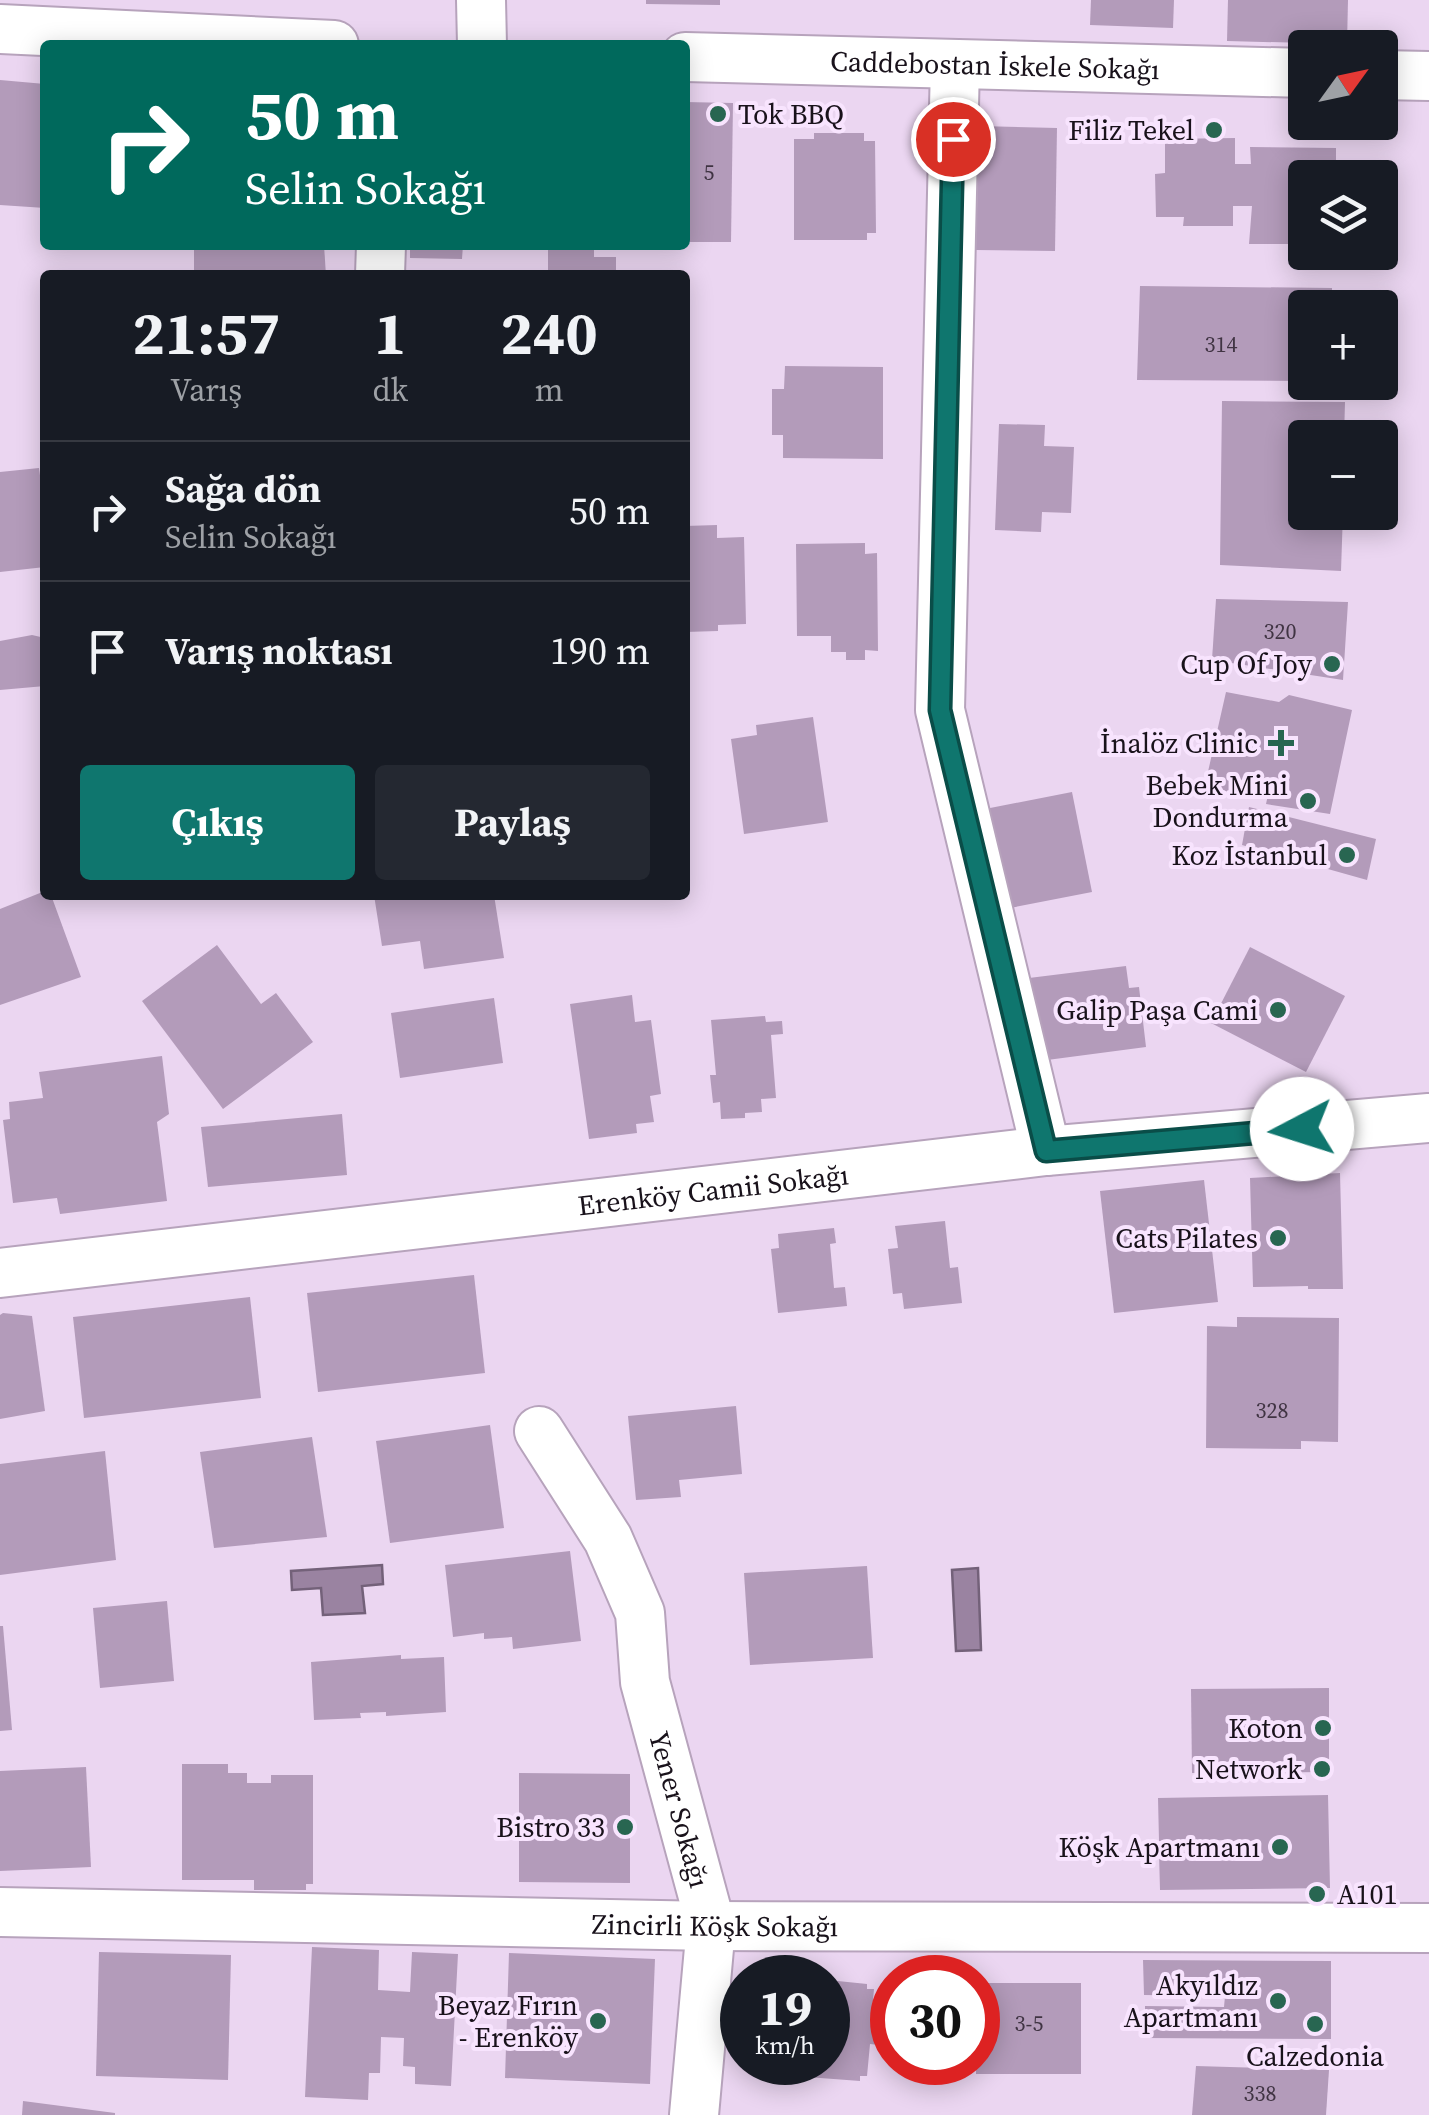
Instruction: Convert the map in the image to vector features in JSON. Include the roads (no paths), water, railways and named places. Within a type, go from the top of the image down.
[{"type":"street","points":[[481,0],[482,40]]},
{"type":"street","points":[[0,29],[230,40]]},
{"type":"street","name":"Caddebostan İskele Sokağı","points":[[690,57],[1288,73]]},
{"type":"street","points":[[955,64],[940,710],[1046,1151]]},
{"type":"street","points":[[1398,75],[1429,76]]},
{"type":"street","name":"Erenköy Camii Sokağı","points":[[0,1274],[1046,1151],[1429,1118]]},
{"type":"street","name":"Yener Sokağı","points":[[539,1431],[608,1538],[640,1613],[645,1682],[712,1926],[694,2115]]},
{"type":"street","name":"Zincirli Köşk Sokağı","points":[[0,1912],[712,1926],[1429,1928]]},
{"type":"place","name":"Tok BBQ","points":[[718,114]]},
{"type":"place","name":"Filiz Tekel","points":[[1214,130]]},
{"type":"place","name":"Cup Of Joy","points":[[1332,664]]},
{"type":"place","name":"İnalöz Clinic","points":[[1281,743]]},
{"type":"place","name":"Bebek Mini Dondurma","points":[[1308,801]]},
{"type":"place","name":"Koz İstanbul","points":[[1347,855]]},
{"type":"place","name":"Galip Paşa Cami","points":[[1278,1010]]},
{"type":"place","name":"Cats Pilates","points":[[1278,1238]]},
{"type":"place","name":"Koton","points":[[1323,1728]]},
{"type":"place","name":"Network","points":[[1322,1769]]},
{"type":"place","name":"Bistro 33","points":[[625,1827]]},
{"type":"place","name":"Köşk Apartmanı","points":[[1280,1847]]},
{"type":"place","name":"A101","points":[[1317,1894]]},
{"type":"place","name":"Akyıldız Apartmanı","points":[[1278,2001]]},
{"type":"place","name":"Beyaz Fırın - Erenköy","points":[[598,2021]]},
{"type":"place","name":"Calzedonia","points":[[1315,2024]]}]
